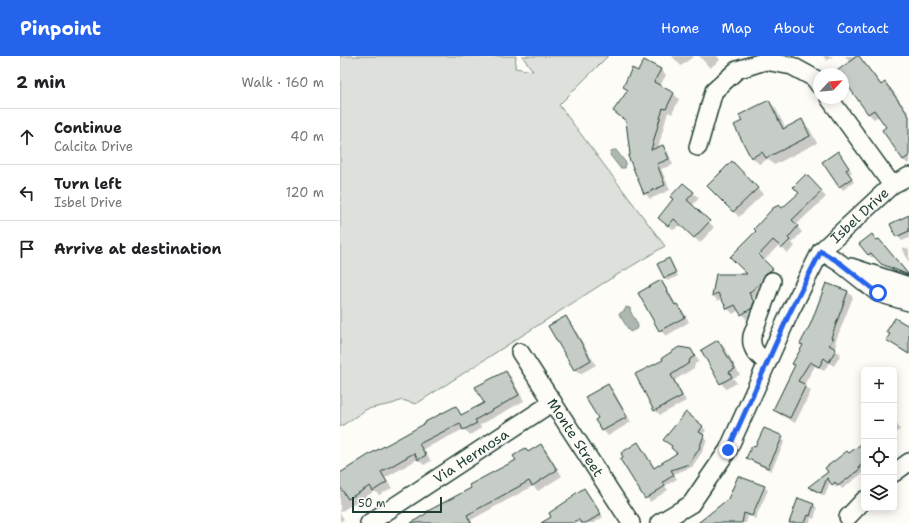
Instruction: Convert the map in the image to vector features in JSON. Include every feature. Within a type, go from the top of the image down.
[{"type":"street","points":[[698,148],[714,92],[737,70],[765,61],[792,66],[813,77]]},
{"type":"street","points":[[833,104],[892,185]]},
{"type":"street","name":"Isbel Drive","points":[[659,523],[691,504],[728,450],[790,312],[821,251],[892,185],[909,176]]},
{"type":"street","points":[[821,251],[840,263],[878,293],[909,302]]},
{"type":"street","points":[[840,263],[909,286]]},
{"type":"street","points":[[767,363],[754,351],[751,343],[752,336],[772,281]]},
{"type":"street","name":"Monte Street","points":[[520,352],[631,523]]},
{"type":"street","name":"Via Hermosa","points":[[369,523],[553,402]]},
{"type":"street","points":[[897,471],[909,462]]},
{"type":"street","points":[[848,517],[861,503]]},
{"type":"shaded area","points":[[340,56],[516,56],[515,68],[533,71],[522,56],[608,56],[559,105],[665,246],[602,284],[416,404],[402,400],[392,404],[367,409],[340,427]]},
{"type":"shaded area","points":[[616,150],[626,163],[625,168],[620,168],[610,155],[611,151]]},
{"type":"shaded area","points":[[626,307],[630,308],[631,313],[638,325],[638,328],[630,332],[619,314],[625,310]]},
{"type":"building","points":[[859,56],[881,85],[885,82],[909,116],[909,156],[903,160],[882,130],[886,127],[874,110],[868,114],[849,87],[849,68],[841,68]]},
{"type":"building","points":[[644,60],[661,69],[654,82],[674,93],[666,109],[663,108],[651,150],[663,145],[669,159],[657,164],[665,185],[644,194],[628,156],[630,155],[626,121],[613,111],[628,90],[623,87],[632,68],[638,71]]},
{"type":"building","points":[[769,100],[783,129],[802,119],[810,136],[766,158],[762,152],[751,158],[734,125],[742,121],[739,115]]},
{"type":"building","points":[[838,151],[849,168],[846,170],[852,178],[839,187],[822,162]]},
{"type":"building","points":[[732,161],[758,188],[733,212],[707,186]]},
{"type":"building","points":[[806,174],[822,191],[792,220],[798,226],[788,238],[790,240],[782,248],[773,240],[759,255],[773,269],[765,274],[762,281],[749,293],[754,302],[752,308],[741,315],[735,305],[727,309],[718,293],[712,296],[716,274],[747,274],[730,257],[756,231],[754,229],[773,208],[779,205],[782,208],[799,193],[793,187]]},
{"type":"building","points":[[683,183],[694,192],[687,200],[710,221],[694,238],[674,219],[668,226],[658,218],[673,199],[670,197]]},
{"type":"building","points":[[909,215],[909,231],[896,237],[890,224]]},
{"type":"building","points":[[872,234],[876,240],[879,239],[909,275],[881,264],[871,253],[868,255],[859,244]]},
{"type":"building","points":[[669,258],[676,273],[664,278],[657,264]]},
{"type":"building","points":[[661,280],[675,305],[677,304],[685,317],[659,331],[638,293]]},
{"type":"building","points":[[826,283],[848,291],[831,338],[833,339],[829,345],[836,349],[829,362],[824,358],[819,367],[810,362],[798,381],[806,385],[790,418],[773,410],[795,365],[792,364],[803,345],[800,344],[811,323]]},
{"type":"building","points":[[566,316],[591,360],[574,370],[548,326]]},
{"type":"building","points":[[895,318],[909,326],[909,354],[886,340],[890,334],[886,332]]},
{"type":"building","points":[[718,340],[735,369],[729,372],[732,377],[720,384],[701,350]]},
{"type":"building","points":[[679,347],[691,349],[695,356],[690,359],[689,363],[671,375],[682,396],[654,411],[635,374],[663,360],[662,358]]},
{"type":"building","points":[[506,371],[519,395],[475,420],[477,423],[463,430],[460,423],[419,444],[426,455],[418,460],[414,453],[381,472],[387,482],[373,491],[370,486],[348,499],[340,487],[340,473],[370,454],[426,423],[425,422],[456,406],[461,415],[484,403],[475,387]]},
{"type":"building","points":[[608,384],[627,417],[602,431],[595,420],[598,418],[585,397]]},
{"type":"building","points":[[686,412],[703,426],[699,432],[704,435],[699,449],[689,464],[671,470],[674,475],[663,482],[665,486],[645,499],[620,459],[623,457],[621,453],[638,442],[654,468],[677,453],[671,448],[672,446],[663,440]]},
{"type":"building","points":[[764,428],[783,436],[768,468],[746,458],[752,446],[755,447]]},
{"type":"building","points":[[541,444],[557,470],[532,486],[529,481],[467,515],[471,523],[411,523],[427,513],[426,512],[471,488],[469,485],[516,460],[513,456],[525,448],[528,452]]},
{"type":"building","points":[[861,444],[860,469],[838,486],[835,482],[832,485],[827,478],[821,493],[808,487],[828,472],[825,468],[847,451],[849,453]]},
{"type":"building","points":[[738,476],[765,486],[752,516],[744,513],[742,523],[698,523],[728,499]]},
{"type":"building","points":[[584,488],[601,514],[586,523],[581,523],[578,519],[573,523],[541,523],[551,517],[549,513]]},
{"type":"building","points":[[798,498],[814,504],[810,516],[808,515],[805,523],[789,523]]},
{"type":"route","points":[[728,450],[790,312],[821,251],[840,263],[878,293]]}]
